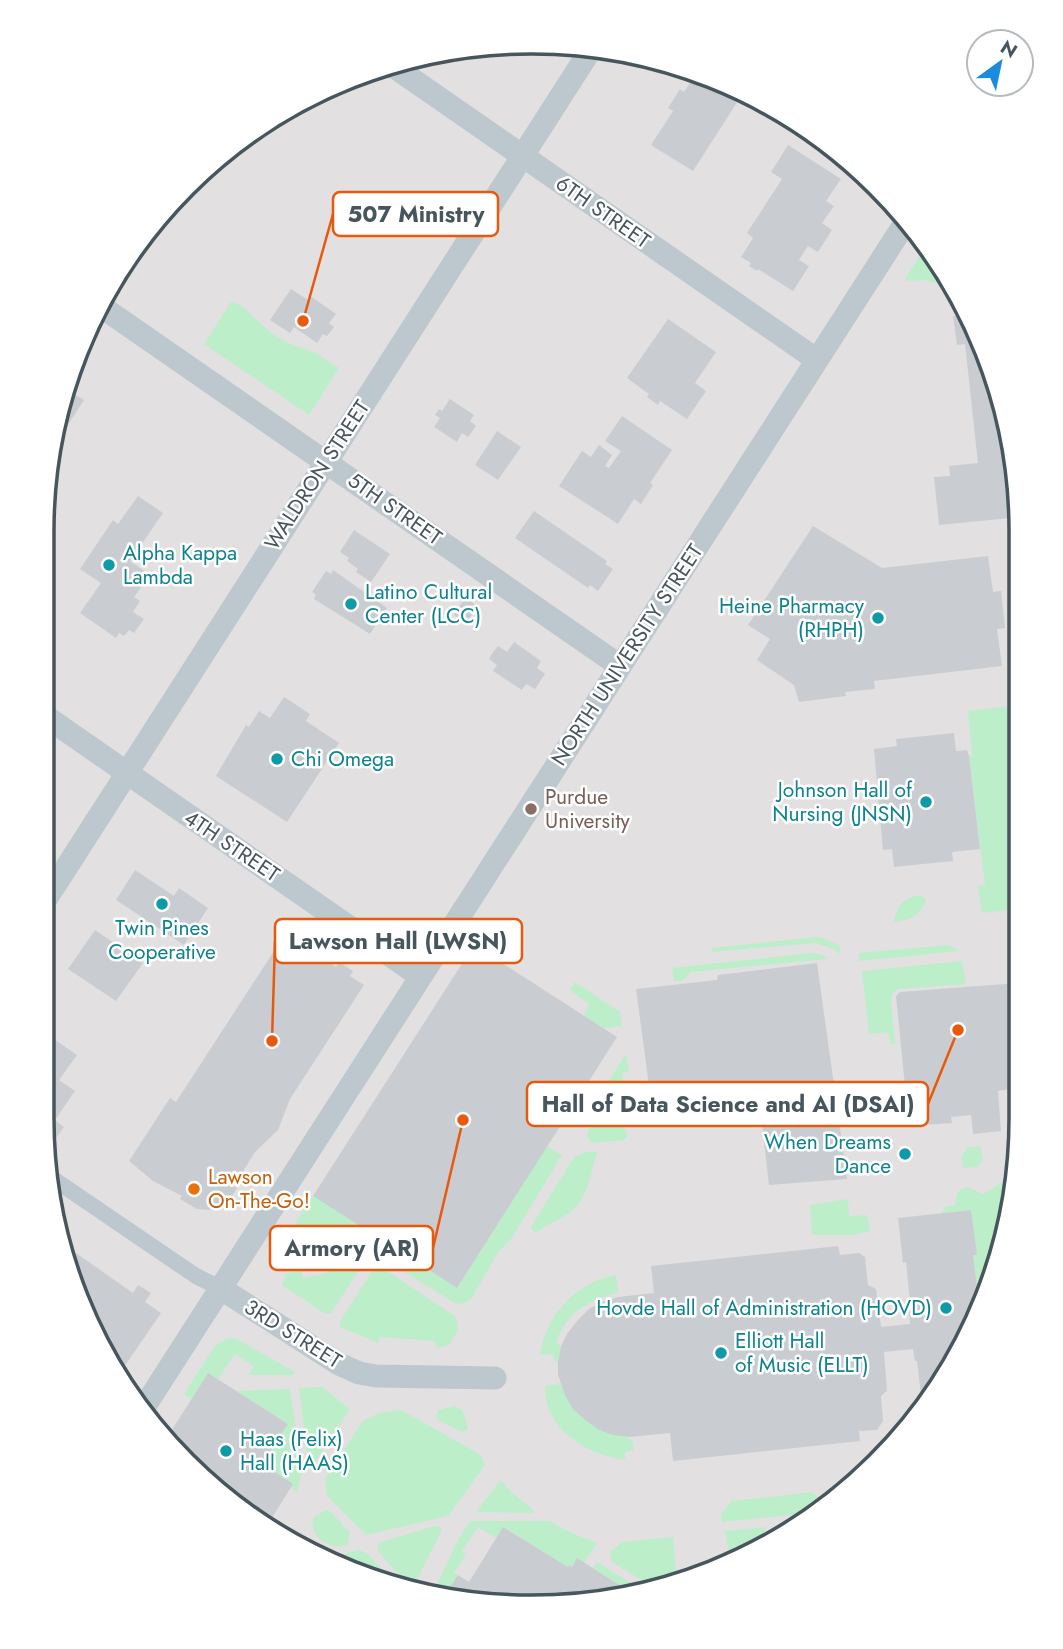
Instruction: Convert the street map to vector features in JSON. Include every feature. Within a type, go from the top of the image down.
[{"type":"street","name":"WALDRON STREET","points":[[54,887],[586,57]]},
{"type":"street","name":"6TH STREET","points":[[402,73],[817,360]]},
{"type":"street","name":"NORTH UNIVERSITY STREET","points":[[148,1401],[901,230]]},
{"type":"street","name":"5TH STREET","points":[[108,311],[620,666]]},
{"type":"street","name":"4TH STREET","points":[[54,722],[420,976]]},
{"type":"street","points":[[58,1182],[195,1276],[220,1288]]},
{"type":"street","name":"3RD STREET","points":[[220,1288],[339,1364],[359,1373],[376,1376],[495,1378]]},
{"type":"shaded area","name":"Purdue University","points":[[563,55],[625,63],[655,71],[743,103],[822,153],[869,194],[910,241],[960,320],[983,378],[1000,438],[1008,500],[1009,1118],[1005,1180],[1000,1211],[983,1271],[960,1329],[910,1408],[869,1455],[797,1514],[743,1546],[685,1569],[625,1586],[532,1595],[438,1586],[378,1569],[320,1546],[266,1514],[194,1455],[153,1408],[103,1329],[80,1271],[63,1211],[55,1149],[54,532],[58,469],[63,438],[80,378],[103,320],[153,241],[194,194],[217,173],[241,153],[293,118],[320,103],[378,80],[438,63],[469,58]]},
{"type":"green space","points":[[920,255],[939,284],[925,280],[905,279]]},
{"type":"green space","points":[[231,302],[242,306],[271,333],[288,343],[316,353],[339,368],[309,415],[204,344]]},
{"type":"green space","points":[[1009,706],[1009,910],[982,913],[978,886],[985,885],[969,756],[972,756],[968,711]]},
{"type":"green space","points":[[921,895],[926,900],[917,913],[905,920],[894,922],[902,903]]},
{"type":"green space","points":[[815,937],[840,946],[840,954],[832,948],[815,943],[713,952],[712,948]]},
{"type":"green space","points":[[948,945],[960,951],[859,961],[859,953]]},
{"type":"green space","points":[[812,953],[828,959],[691,972],[682,981],[674,981],[672,968]]},
{"type":"green space","points":[[962,961],[966,984],[899,989],[893,993],[891,999],[895,1044],[891,1044],[888,1032],[869,1034],[862,971]]},
{"type":"green space","points":[[575,982],[620,1012],[622,1026],[604,1028],[584,1016],[589,1004],[570,990]]},
{"type":"green space","points":[[626,1054],[629,1072],[622,1073],[624,1098],[632,1097],[631,1107],[618,1114],[596,1100]]},
{"type":"green space","points":[[602,1117],[609,1118],[626,1130],[628,1136],[624,1140],[592,1143],[587,1136],[589,1130],[594,1122]]},
{"type":"green space","points":[[547,1146],[562,1155],[471,1299],[456,1304],[403,1271],[411,1258],[457,1288]]},
{"type":"green space","points":[[968,1147],[980,1147],[983,1159],[978,1167],[963,1168],[961,1157]]},
{"type":"green space","points":[[585,1152],[597,1152],[581,1201],[569,1213],[535,1233],[531,1227],[574,1157]]},
{"type":"green space","points":[[1004,1181],[1000,1211],[977,1287],[971,1210],[942,1213],[946,1206],[956,1203],[956,1195],[961,1189],[968,1187],[983,1194]]},
{"type":"green space","points":[[313,1196],[380,1238],[371,1251],[362,1244],[323,1252],[322,1248],[298,1253],[299,1262],[284,1265],[283,1261],[274,1256]]},
{"type":"green space","points":[[848,1199],[849,1216],[867,1215],[870,1231],[854,1235],[812,1235],[810,1205]]},
{"type":"green space","points":[[360,1253],[367,1258],[331,1313],[324,1313],[282,1285],[285,1274],[301,1270],[303,1278],[327,1273],[325,1261]]},
{"type":"green space","points":[[377,1264],[456,1317],[458,1330],[449,1345],[436,1348],[435,1341],[380,1337],[378,1343],[340,1327],[340,1321]]},
{"type":"green space","points":[[616,1275],[618,1292],[597,1299],[580,1309],[560,1332],[556,1343],[561,1346],[558,1362],[553,1354],[540,1355],[549,1326],[565,1303],[588,1285]]},
{"type":"green space","points":[[228,1338],[237,1339],[295,1372],[293,1375],[248,1375],[254,1366],[235,1354],[218,1379],[208,1373],[191,1399],[184,1394],[215,1346]]},
{"type":"green space","points":[[561,1384],[569,1401],[587,1421],[602,1431],[632,1440],[634,1450],[625,1452],[625,1460],[582,1446],[560,1427],[547,1402],[545,1386]]},
{"type":"green space","points":[[322,1387],[350,1409],[313,1465],[308,1460],[299,1388]]},
{"type":"green space","points":[[290,1389],[302,1471],[297,1492],[291,1488],[293,1484],[265,1466],[260,1473],[257,1472],[288,1424],[236,1391]]},
{"type":"green space","points":[[455,1406],[463,1411],[467,1431],[460,1431],[438,1420],[436,1416],[438,1410]]},
{"type":"green space","points":[[401,1410],[474,1451],[482,1457],[485,1465],[448,1516],[366,1535],[327,1496],[325,1478],[363,1421],[379,1413]]},
{"type":"green space","points":[[501,1480],[533,1510],[533,1513],[476,1512]]},
{"type":"green space","points":[[812,1492],[819,1498],[796,1514],[722,1522],[721,1514],[732,1501]]},
{"type":"green space","points":[[326,1510],[350,1533],[348,1544],[335,1546],[317,1536],[314,1517]]},
{"type":"green space","points":[[470,1521],[549,1521],[597,1543],[584,1563],[577,1559],[572,1567],[568,1567],[504,1527],[496,1538],[478,1527],[462,1551],[466,1554],[454,1573],[458,1575],[450,1588],[436,1586]]},
{"type":"green space","points":[[435,1526],[441,1527],[416,1580],[400,1576],[378,1551],[380,1542]]},
{"type":"green space","points":[[764,1527],[766,1533],[729,1552],[725,1531]]},
{"type":"green space","points":[[673,1537],[676,1572],[643,1581],[612,1562],[610,1552],[622,1542]]},
{"type":"green space","points":[[358,1550],[367,1553],[382,1570],[378,1569],[341,1555]]},
{"type":"green space","points":[[597,1562],[632,1584],[622,1587],[593,1568]]},
{"type":"building","points":[[686,80],[738,101],[693,171],[651,145],[673,111],[668,108],[680,89],[684,92],[690,83]]},
{"type":"building","points":[[788,145],[841,179],[826,201],[834,206],[822,223],[832,230],[818,252],[808,246],[799,260],[809,266],[793,291],[749,266],[751,263],[741,257],[753,238],[747,233],[782,179],[771,172]]},
{"type":"building","points":[[291,289],[308,300],[310,296],[336,314],[329,323],[334,327],[327,336],[323,334],[317,343],[294,327],[290,333],[270,320]]},
{"type":"building","points":[[957,315],[960,320],[992,408],[1005,469],[1009,518],[939,525],[934,477],[950,476],[949,466],[978,463],[965,344],[957,345],[953,316]]},
{"type":"building","points":[[668,319],[716,352],[695,383],[706,391],[687,419],[660,401],[658,405],[647,397],[649,394],[627,378]]},
{"type":"building","points":[[75,395],[84,400],[65,429]]},
{"type":"building","points":[[450,399],[474,415],[470,421],[476,426],[468,437],[462,433],[457,442],[434,427],[440,418],[435,415],[439,409],[442,411]]},
{"type":"building","points":[[622,416],[672,450],[650,483],[653,485],[641,504],[634,499],[618,524],[559,486],[582,451],[591,457],[599,445],[612,455],[605,466],[609,468],[621,451],[605,441]]},
{"type":"building","points":[[497,431],[521,447],[498,480],[475,465]]},
{"type":"building","name":"Alpha Kappa Lambda","points":[[138,496],[163,513],[130,561],[150,575],[134,597],[140,601],[133,612],[144,619],[134,633],[129,630],[124,636],[119,633],[116,638],[80,613],[101,583],[80,569],[113,520],[118,524]]},
{"type":"building","points":[[534,511],[607,561],[605,564],[613,569],[598,591],[590,585],[588,588],[515,538]]},
{"type":"building","name":"Heine Pharmacy (RHPH)","points":[[813,526],[882,568],[988,556],[993,592],[1001,591],[1005,628],[997,629],[1002,666],[874,681],[875,689],[845,692],[846,696],[799,702],[794,685],[757,660],[770,639],[748,625]]},
{"type":"building","points":[[354,530],[390,554],[371,582],[356,572],[358,569],[340,552]]},
{"type":"building","name":"Latino Cultural Center (LCC)","points":[[333,570],[387,608],[370,634],[314,599],[316,595],[312,592],[326,571],[331,574]]},
{"type":"building","points":[[465,598],[478,606],[466,623],[454,615]]},
{"type":"building","points":[[514,642],[541,661],[537,668],[545,674],[535,689],[526,684],[522,690],[493,671],[497,665],[489,659],[493,652],[498,646],[507,652]]},
{"type":"building","name":"Chi Omega","points":[[284,697],[310,714],[306,721],[339,743],[287,822],[216,776],[246,725],[249,727],[259,711],[270,718]]},
{"type":"building","name":"Johnson Hall of Nursing (JNSN)","points":[[954,733],[956,751],[967,750],[969,756],[980,849],[952,852],[953,861],[894,867],[892,849],[883,850],[874,749],[897,746],[896,739]]},
{"type":"building","name":"Twin Pines Cooperative","points":[[135,870],[174,896],[179,888],[208,908],[184,945],[116,900]]},
{"type":"building","points":[[95,930],[143,963],[116,1001],[68,969]]},
{"type":"building","points":[[285,934],[336,967],[339,962],[353,971],[350,976],[364,985],[290,1099],[278,1130],[255,1152],[234,1186],[237,1188],[231,1198],[210,1210],[197,1209],[180,1199],[182,1196],[153,1181],[129,1161],[170,1098],[176,1102]]},
{"type":"building","points":[[474,945],[617,1037],[457,1288],[313,1196]]},
{"type":"building","points":[[817,963],[847,1179],[769,1185],[759,1097],[652,1108],[636,989],[717,980],[718,975]]},
{"type":"building","points":[[1009,984],[1009,1089],[998,1091],[1001,1131],[973,1134],[971,1115],[951,1117],[952,1123],[909,1126],[896,996],[900,992]]},
{"type":"building","points":[[54,1039],[77,1055],[59,1080],[75,1091],[55,1120],[64,1127],[55,1140]]},
{"type":"building","name":"Elliott Hall of Music (ELLT)","points":[[971,1210],[977,1255],[973,1255],[977,1287],[960,1329],[921,1393],[913,1349],[884,1352],[887,1391],[881,1396],[883,1421],[877,1430],[859,1431],[860,1441],[673,1461],[670,1433],[629,1437],[599,1430],[573,1409],[565,1395],[558,1375],[558,1362],[567,1334],[589,1309],[602,1302],[618,1297],[654,1293],[651,1266],[838,1246],[840,1255],[859,1253],[865,1257],[868,1285],[876,1289],[881,1327],[910,1324],[906,1262],[903,1263],[898,1218]]},
{"type":"building","points":[[74,1252],[133,1293],[138,1285],[151,1293],[145,1302],[161,1313],[125,1366],[103,1329]]},
{"type":"building","name":"Haas (Felix) Hall (HAAS)","points":[[208,1373],[288,1424],[257,1472],[260,1473],[264,1465],[293,1484],[272,1518],[217,1476],[172,1430]]},
{"type":"building","points":[[503,1527],[568,1567],[572,1567],[577,1558],[622,1587],[532,1595],[450,1588],[458,1575],[469,1582]]},
{"type":"place","name":"507 Ministry","points":[[303,321]]},
{"type":"place","name":"Alpha Kappa Lambda","points":[[109,565]]},
{"type":"place","name":"Latino Cultural Center (LCC)","points":[[351,604]]},
{"type":"place","name":"Heine Pharmacy (RHPH)","points":[[878,618]]},
{"type":"place","name":"Chi Omega","points":[[277,759]]},
{"type":"place","name":"Johnson Hall of Nursing (JNSN)","points":[[926,802]]},
{"type":"place","name":"Purdue University","points":[[531,809]]},
{"type":"place","name":"Twin Pines Cooperative","points":[[162,904]]},
{"type":"place","name":"Hall of Data Science and AI (DSAI)","points":[[958,1030]]},
{"type":"place","name":"Lawson Hall (LWSN)","points":[[272,1041]]},
{"type":"place","name":"Armory (AR)","points":[[463,1120]]},
{"type":"place","name":"When Dreams Dance","points":[[905,1154]]},
{"type":"place","name":"Lawson On-The-Go!","points":[[194,1189]]},
{"type":"place","name":"Hovde Hall of Administration (HOVD)","points":[[946,1308]]},
{"type":"place","name":"Elliott Hall of Music (ELLT)","points":[[721,1353]]},
{"type":"place","name":"Haas (Felix) Hall (HAAS)","points":[[226,1451]]}]
